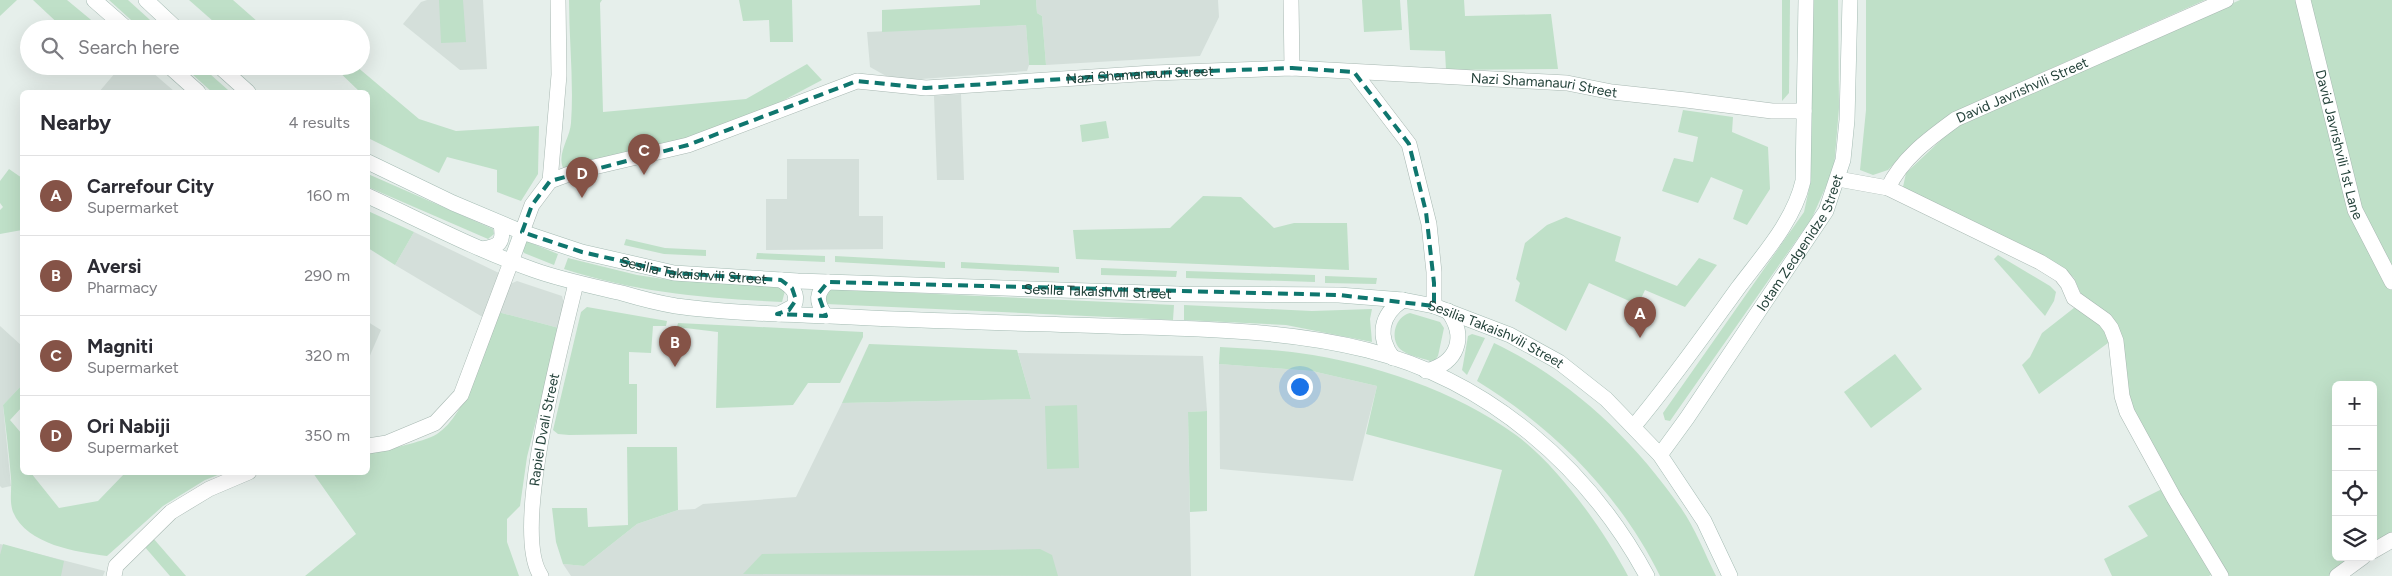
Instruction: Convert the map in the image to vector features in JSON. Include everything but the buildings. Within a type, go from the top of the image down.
[{"type":"main road","points":[[94,0],[117,20]]},
{"type":"main road","points":[[146,0],[168,20]]},
{"type":"main road","points":[[370,446],[387,443],[436,423],[461,395],[532,205],[550,181],[559,75],[558,0]]},
{"type":"main road","points":[[1291,0],[1292,68]]},
{"type":"main road","name":"Iotam Zedgenidze Street","points":[[1634,426],[1658,397],[1762,255],[1797,203],[1803,181],[1806,0]]},
{"type":"main road","name":"Iotam Zedgenidze Street","points":[[1660,455],[1809,239],[1826,211],[1843,160],[1847,120],[1850,0]]},
{"type":"main road","name":"David Javrishvili Street","points":[[1888,188],[1894,174],[1903,164],[1932,137],[1956,119],[2226,0]]},
{"type":"main road","name":"David Javrishvili 1st Lane","points":[[2303,0],[2355,210],[2392,282]]},
{"type":"main road","name":"Nazi Shamanauri Street","points":[[550,181],[577,171],[688,145],[857,82],[926,88],[1153,73],[1292,68],[1567,83],[1612,92],[1704,103],[1772,111],[1804,111]]},
{"type":"main road","points":[[1354,72],[1409,144],[1429,224],[1434,272],[1441,308],[1456,322],[1458,337],[1456,350],[1449,360],[1437,368],[1426,370]]},
{"type":"main road","points":[[179,75],[196,90]]},
{"type":"main road","points":[[229,75],[246,90]]},
{"type":"main road","name":"Sesilia Takaishvili Street","points":[[370,163],[522,232],[582,252],[674,272],[828,282],[1188,294],[1339,295],[1403,300],[1441,308],[1510,335],[1559,362],[1584,380],[1634,426],[1660,455],[1704,521],[1728,573]]},
{"type":"main road","points":[[1838,179],[1888,188],[2040,262],[2061,275],[2068,284],[2074,298],[2105,320],[2111,328],[2116,341],[2122,396],[2127,412],[2174,498],[2222,576]]},
{"type":"main road","points":[[370,197],[511,262],[576,283],[674,306],[777,314],[1215,330],[1337,344],[1368,350],[1426,370],[1468,389],[1493,404],[1537,438],[1566,466],[1616,525],[1647,576]]},
{"type":"main road","points":[[482,249],[496,247],[500,242],[503,234],[501,224]]},
{"type":"main road","points":[[777,314],[789,310],[794,306],[796,300],[792,288],[781,280]]},
{"type":"main road","points":[[826,316],[820,308],[818,294],[821,288],[828,282]]},
{"type":"main road","name":"Rapiel Dvali Street","points":[[541,576],[535,568],[531,535],[533,488],[543,429],[576,283]]},
{"type":"main road","points":[[1393,358],[1383,340],[1382,329],[1389,311],[1403,300]]},
{"type":"main road","points":[[114,576],[116,566],[171,512],[209,489],[242,475]]},
{"type":"main road","points":[[2377,549],[2392,540]]},
{"type":"main road","points":[[2337,576],[2358,561]]},
{"type":"highlighted area","points":[[1292,68],[1354,72],[1409,144],[1426,212],[1434,283],[1434,306],[1339,295],[828,282],[818,294],[826,316],[777,314],[789,310],[796,300],[792,288],[781,280],[674,273],[582,252],[522,232],[532,205],[550,181],[688,145],[857,81],[926,88],[1153,73]]},
{"type":"shaded area","points":[[427,0],[483,0],[487,69],[460,70],[403,24],[421,2]]},
{"type":"shaded area","points":[[1036,0],[1218,0],[1219,17],[1200,56],[1046,65],[1042,16],[1037,13]]},
{"type":"shaded area","points":[[1026,25],[1029,65],[1027,71],[895,81],[870,67],[867,32]]},
{"type":"shaded area","points":[[113,75],[155,75],[173,90],[101,90]]},
{"type":"shaded area","points":[[961,94],[964,180],[937,180],[934,96]]},
{"type":"shaded area","points":[[787,159],[859,159],[859,216],[883,216],[883,249],[766,250],[766,199],[787,199]]},
{"type":"shaded area","points":[[414,232],[501,274],[486,319],[395,265]]},
{"type":"shaded area","points":[[517,281],[562,296],[564,304],[559,328],[498,312],[510,284]]},
{"type":"shaded area","points":[[370,323],[381,330],[370,355]]},
{"type":"shaded area","points":[[0,326],[20,344],[20,387],[3,405],[11,486],[2,488],[0,486]]},
{"type":"shaded area","points":[[1018,353],[1203,356],[1207,411],[1188,412],[1191,576],[571,576],[563,564],[584,566],[637,524],[678,510],[695,509],[703,504],[796,497],[842,403],[1031,399]]},
{"type":"shaded area","points":[[1219,364],[1312,371],[1377,386],[1353,481],[1220,469]]},
{"type":"shaded area","points":[[0,544],[105,571],[103,576],[0,576]]},
{"type":"green space","points":[[0,0],[17,0],[0,16]]},
{"type":"green space","points":[[33,0],[67,0],[91,20],[54,20]]},
{"type":"green space","points":[[109,0],[128,0],[150,20],[131,20]]},
{"type":"green space","points":[[189,0],[233,0],[256,20],[212,20]]},
{"type":"green space","points":[[439,0],[463,0],[466,42],[441,43]]},
{"type":"green space","points":[[569,0],[602,0],[600,3],[603,112],[746,99],[807,64],[822,80],[737,125],[700,136],[563,168],[562,157],[570,129],[572,108]]},
{"type":"green space","points":[[739,0],[792,0],[793,42],[770,42],[769,20],[743,21]]},
{"type":"green space","points":[[980,0],[1036,0],[1037,13],[1042,16],[1046,65],[1029,65],[1026,25],[882,32],[882,10],[980,5]]},
{"type":"green space","points":[[1362,0],[1400,0],[1402,30],[1364,32]]},
{"type":"green space","points":[[1407,0],[1464,0],[1465,16],[1551,14],[1558,69],[1446,70],[1445,51],[1410,50]]},
{"type":"green space","points":[[1782,0],[1790,0],[1789,93],[1782,101]]},
{"type":"green space","points":[[1811,0],[1838,0],[1839,108],[1834,168],[1812,218],[1670,421],[1665,420],[1663,413],[1804,212],[1811,180]]},
{"type":"green space","points":[[1866,0],[2205,0],[1958,110],[1909,148],[1888,170],[1873,175],[1860,170],[1866,110]]},
{"type":"green space","points":[[2240,0],[2392,0],[2392,534],[2377,543],[2377,381],[2332,381],[2332,561],[2347,561],[2329,576],[2229,576],[2178,497],[2132,411],[2118,334],[2081,294],[2074,278],[2065,270],[1903,187],[1906,173],[1958,124]]},
{"type":"green space","points":[[193,75],[211,75],[228,90],[210,90]]},
{"type":"green space","points":[[342,75],[367,75],[419,119],[456,131],[539,126],[538,174],[521,201],[497,192],[497,170],[447,157],[439,173],[370,139],[370,90],[358,90]]},
{"type":"green space","points":[[1683,110],[1733,117],[1732,132],[1768,147],[1770,189],[1747,225],[1733,219],[1743,190],[1711,177],[1698,203],[1662,191],[1674,158],[1693,162],[1698,137],[1678,132]]},
{"type":"green space","points":[[1106,121],[1109,138],[1082,142],[1080,125]]},
{"type":"green space","points":[[9,169],[20,177],[20,230],[0,234],[0,210],[3,207],[0,203],[0,181]]},
{"type":"green space","points":[[370,175],[493,229],[494,234],[488,239],[370,188]]},
{"type":"green space","points":[[1203,196],[1241,197],[1274,228],[1294,223],[1347,223],[1349,270],[1076,259],[1073,230],[1170,228]]},
{"type":"green space","points":[[370,212],[414,232],[395,265],[370,249]]},
{"type":"green space","points":[[1566,217],[1621,237],[1615,261],[1677,286],[1699,258],[1717,265],[1685,307],[1645,290],[1638,305],[1589,283],[1566,331],[1515,301],[1520,283],[1516,279],[1525,243],[1547,225]]},
{"type":"green space","points":[[626,239],[665,248],[706,250],[706,256],[664,254],[624,245]]},
{"type":"green space","points":[[526,241],[558,254],[554,265],[524,253],[522,249]]},
{"type":"green space","points":[[757,253],[825,256],[825,262],[756,259]]},
{"type":"green space","points":[[1998,255],[2050,286],[2056,292],[2054,301],[2045,316],[1994,259]]},
{"type":"green space","points":[[835,256],[945,262],[945,268],[835,262]]},
{"type":"green space","points":[[568,258],[637,275],[670,280],[780,287],[785,291],[782,302],[726,299],[645,289],[564,269]]},
{"type":"green space","points":[[961,262],[1059,267],[1059,273],[961,268]]},
{"type":"green space","points":[[1101,268],[1177,271],[1176,277],[1101,275]]},
{"type":"green space","points":[[1186,271],[1315,275],[1315,282],[1186,278]]},
{"type":"green space","points":[[1325,276],[1377,278],[1376,284],[1325,283]]},
{"type":"green space","points":[[827,289],[1174,305],[1173,320],[826,304],[825,292]]},
{"type":"green space","points":[[2079,304],[2101,319],[2112,340],[2039,394],[2022,365],[2030,357],[2042,333]]},
{"type":"green space","points":[[1184,305],[1312,311],[1372,309],[1370,319],[1372,342],[1286,325],[1184,320]]},
{"type":"green space","points":[[587,307],[667,321],[666,326],[653,326],[651,353],[629,352],[629,384],[637,384],[637,434],[569,435],[558,434],[553,430],[581,312]]},
{"type":"green space","points":[[498,312],[559,328],[527,457],[520,506],[507,519],[507,542],[519,576],[305,576],[356,534],[314,475],[370,475],[370,454],[404,446],[437,434],[448,425],[458,412],[482,360]]},
{"type":"green space","points":[[1410,313],[1440,322],[1444,328],[1438,356],[1435,360],[1430,361],[1410,355],[1400,349],[1397,344],[1395,333],[1398,323],[1401,318]]},
{"type":"green space","points":[[678,323],[863,332],[863,337],[840,383],[808,383],[793,405],[716,408],[718,332],[677,327]]},
{"type":"green space","points":[[1472,334],[1485,338],[1467,375],[1462,370],[1468,336]]},
{"type":"green space","points":[[1494,343],[1522,358],[1574,393],[1621,435],[1662,482],[1681,508],[1716,576],[1660,576],[1644,546],[1625,518],[1605,491],[1582,466],[1532,420],[1477,381]]},
{"type":"green space","points":[[869,344],[1017,350],[1031,399],[842,403]]},
{"type":"green space","points":[[1220,347],[1289,352],[1355,364],[1412,381],[1440,392],[1492,419],[1532,448],[1564,481],[1593,519],[1628,576],[1474,576],[1502,470],[1366,434],[1377,386],[1312,371],[1219,364]]},
{"type":"green space","points":[[1895,354],[1922,389],[1871,428],[1844,392]]},
{"type":"green space","points":[[20,387],[20,409],[10,420],[20,432],[20,475],[33,475],[59,508],[98,501],[123,475],[218,475],[205,480],[163,506],[107,556],[54,545],[29,532],[13,512],[3,405]]},
{"type":"green space","points":[[1077,405],[1079,468],[1047,469],[1045,406]]},
{"type":"green space","points":[[1207,411],[1207,511],[1190,512],[1188,412]]},
{"type":"green space","points":[[627,447],[677,447],[678,510],[637,524],[584,566],[563,564],[556,542],[552,508],[587,508],[588,527],[628,525]]},
{"type":"green space","points":[[2162,489],[2212,574],[2209,576],[2112,576],[2104,559],[2148,536],[2128,506]]},
{"type":"green space","points":[[153,538],[186,576],[170,576],[144,546]]},
{"type":"green space","points":[[3,544],[64,561],[61,576],[0,576],[0,555]]},
{"type":"green space","points":[[1040,549],[1052,555],[1058,576],[743,574],[762,554]]},
{"type":"place","name":"Magniti","points":[[644,175]]},
{"type":"place","name":"Ori Nabiji","points":[[582,198]]},
{"type":"place","name":"Carrefour City","points":[[1640,338]]},
{"type":"place","name":"Aversi","points":[[675,367]]}]
